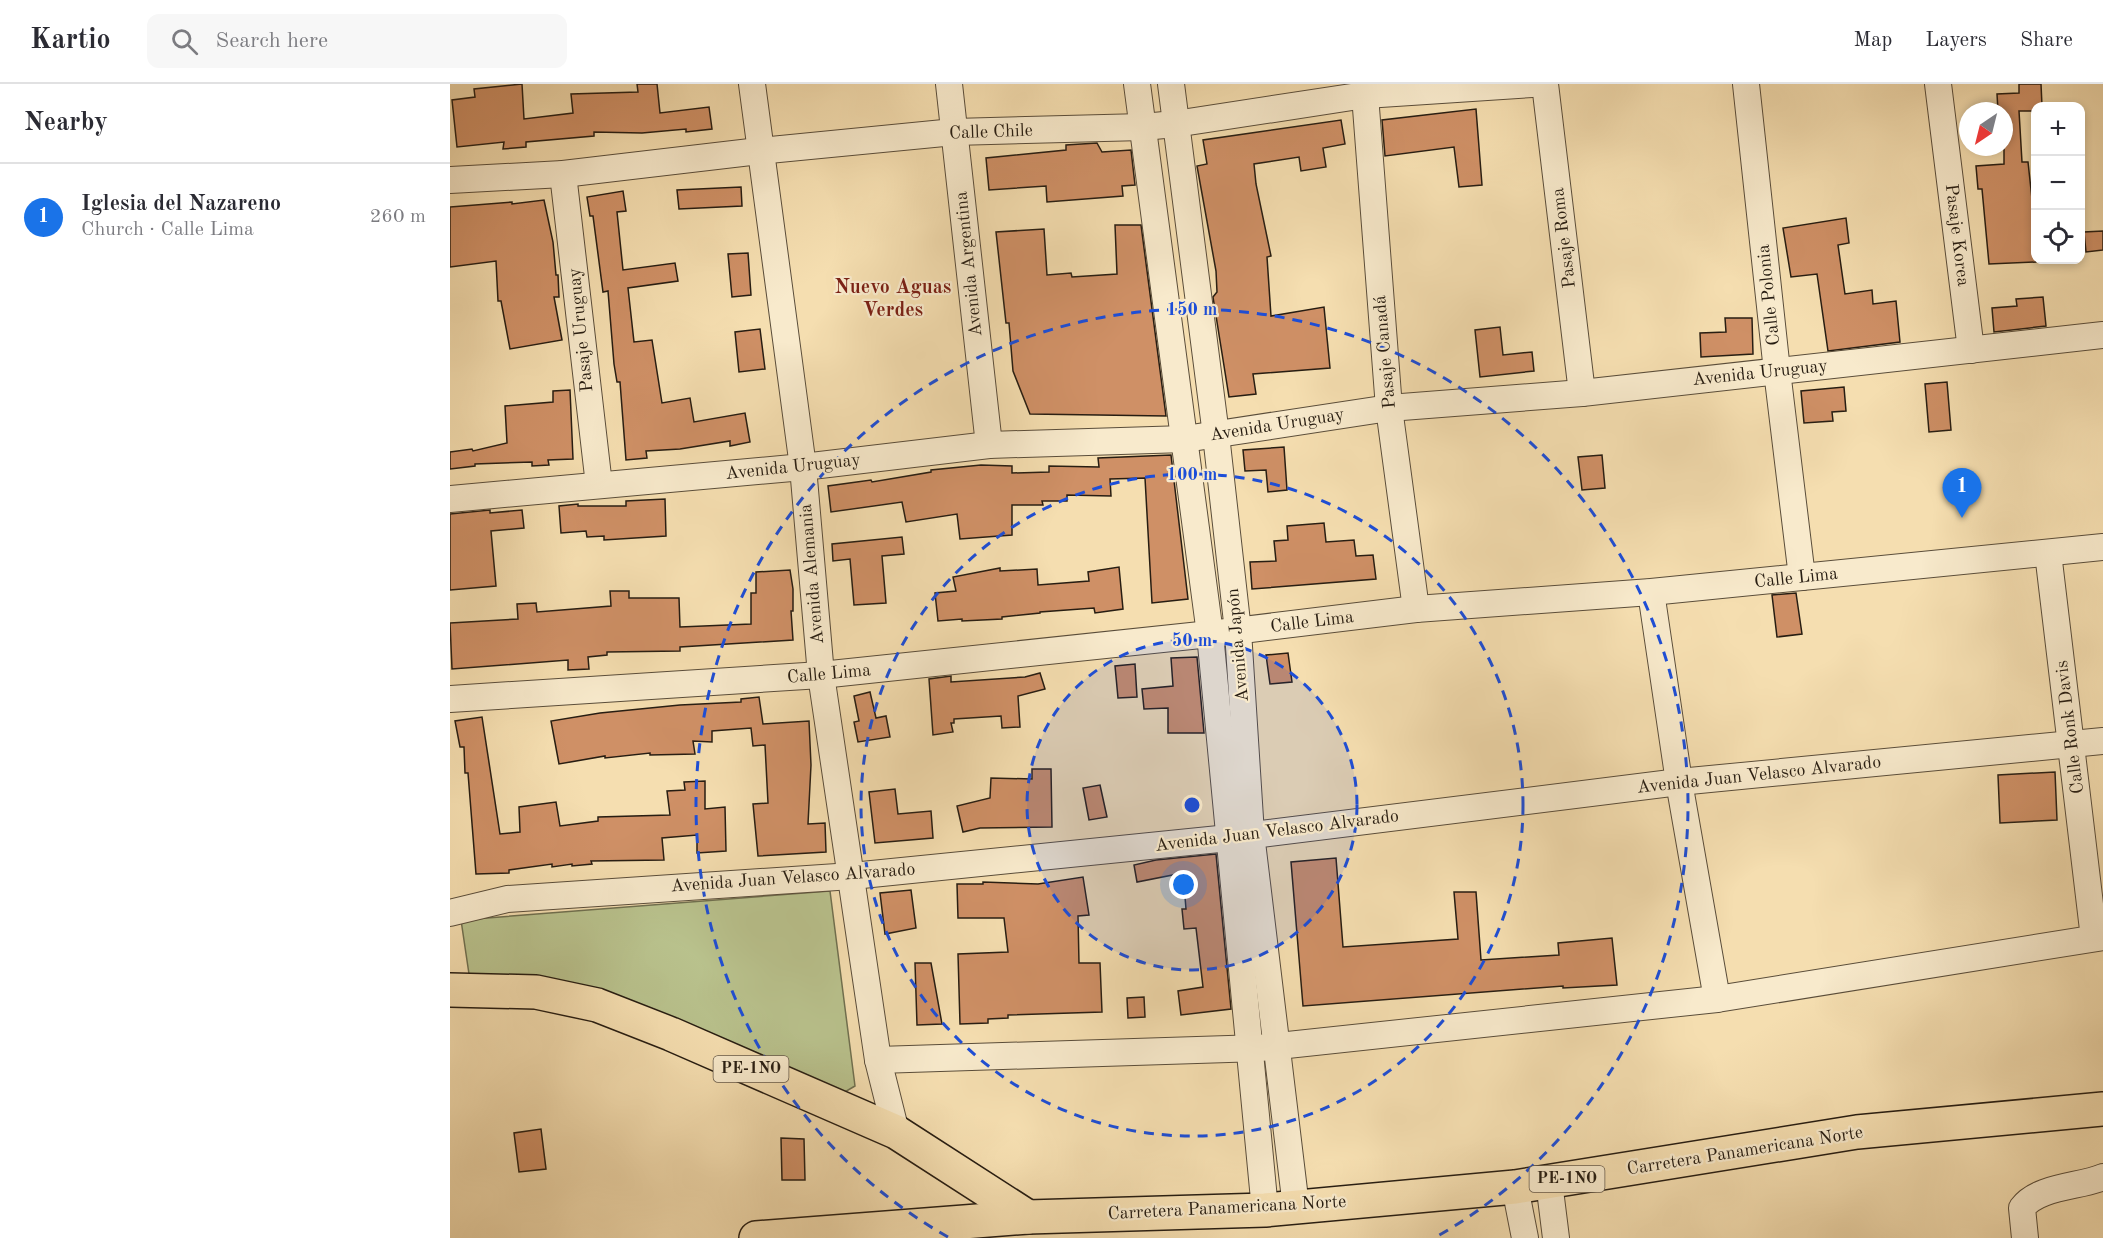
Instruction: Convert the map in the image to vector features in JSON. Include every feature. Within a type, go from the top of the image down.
[{"type":"main road","name":"PE-1NO","points":[[450,990],[536,992],[597,1005],[671,1034],[896,1132],[1029,1227]]},
{"type":"main road","name":"Carretera Panamericana Norte","points":[[756,1238],[1029,1227],[1281,1209],[1515,1187],[1857,1132],[2103,1109]]},
{"type":"street","name":"Avenida Alemania","points":[[752,84],[759,151],[803,467],[822,675],[878,1060],[896,1132]]},
{"type":"street","name":"Avenida Argentina","points":[[949,84],[989,445]]},
{"type":"street","name":"Avenida Japón","points":[[1137,84],[1210,634],[1240,836],[1277,1046],[1281,1209]]},
{"type":"street","name":"Avenida Japón","points":[[1171,84],[1239,631],[1240,836]]},
{"type":"street","name":"Calle Chile","points":[[450,180],[563,174],[759,151],[954,132],[1143,127],[1365,95],[1532,84]]},
{"type":"street","name":"Pasaje Roma","points":[[1545,84],[1582,393]]},
{"type":"street","name":"Calle Polonia","points":[[1746,84],[1802,577]]},
{"type":"street","name":"Pasaje Korea","points":[[1938,84],[1971,350]]},
{"type":"street","name":"Pasaje Canadá","points":[[1365,95],[1389,408],[1416,609]]},
{"type":"street","name":"Pasaje Uruguay","points":[[563,174],[599,485]]},
{"type":"street","name":"Avenida Uruguay","points":[[450,499],[803,467],[989,445],[1185,439],[1389,408],[1582,393],[2103,335]]},
{"type":"street","name":"Calle Lima","points":[[450,699],[822,675],[1239,631],[1416,609],[1651,592],[2103,547]]},
{"type":"street","name":"Calle Ronk Davis","points":[[2048,553],[2098,937]]},
{"type":"street","points":[[1651,592],[1679,782],[1717,999]]},
{"type":"street","name":"Avenida Juan Velasco Alvarado","points":[[450,913],[507,899],[852,876],[1240,836],[1679,782],[2103,741]]},
{"type":"street","points":[[1240,836],[1250,1049],[1281,1209]]},
{"type":"street","points":[[878,1060],[1250,1049],[1717,999],[2098,937]]},
{"type":"street","points":[[450,984],[450,990]]},
{"type":"street","points":[[2025,1238],[2022,1208],[2025,1204],[2038,1196],[2064,1186],[2103,1177]]},
{"type":"street","points":[[1549,1182],[1556,1238]]},
{"type":"street","points":[[1515,1187],[1525,1238]]},
{"type":"green space","points":[[830,891],[855,1086],[838,1096],[469,974],[461,920]]},
{"type":"building","points":[[522,84],[524,119],[573,113],[571,94],[638,92],[637,84],[657,84],[660,113],[709,107],[712,129],[686,132],[686,129],[642,133],[594,132],[594,136],[526,142],[526,147],[503,149],[504,142],[457,147],[452,100],[475,97],[474,89]]},
{"type":"building","points":[[2019,84],[2041,84],[2042,102],[2031,102],[2031,111],[2019,111],[2022,162],[2028,162],[2031,190],[2031,262],[1989,264],[1982,189],[1978,189],[1976,166],[2004,164],[2004,156],[2013,156],[2013,102],[1997,102],[1997,94],[2019,93]]},
{"type":"building","points":[[1476,109],[1482,185],[1459,187],[1454,147],[1385,156],[1382,120]]},
{"type":"building","points":[[1341,120],[1345,144],[1323,148],[1326,167],[1301,171],[1299,157],[1254,164],[1271,256],[1267,257],[1271,316],[1324,307],[1330,368],[1253,374],[1256,394],[1229,397],[1213,297],[1217,292],[1216,271],[1197,166],[1207,164],[1203,140]]},
{"type":"building","points":[[1097,143],[1102,152],[1131,150],[1135,185],[1122,186],[1123,196],[1047,202],[1046,186],[989,190],[986,158],[1066,150],[1066,145]]},
{"type":"building","points":[[741,187],[742,206],[679,209],[677,190]]},
{"type":"building","points":[[623,191],[626,211],[617,212],[623,270],[675,263],[678,281],[628,288],[634,342],[652,340],[662,403],[690,398],[694,422],[745,413],[750,442],[730,446],[730,441],[680,449],[646,451],[647,458],[626,460],[620,382],[617,382],[614,364],[608,291],[603,292],[593,216],[590,216],[587,197]]},
{"type":"building","points":[[544,200],[553,242],[556,275],[558,275],[559,297],[554,297],[562,340],[510,349],[501,301],[498,301],[496,261],[450,267],[450,207]]},
{"type":"building","points":[[1846,218],[1849,243],[1838,245],[1845,294],[1872,290],[1873,304],[1896,301],[1900,342],[1828,351],[1817,274],[1791,277],[1783,228]]},
{"type":"building","points":[[1115,225],[1141,225],[1166,416],[1030,414],[1013,371],[1009,323],[1006,323],[996,232],[1044,229],[1047,275],[1071,273],[1072,277],[1117,274]]},
{"type":"building","points":[[2103,231],[2103,250],[2086,252],[2085,232]]},
{"type":"building","points":[[748,253],[751,295],[732,297],[728,254]]},
{"type":"building","points":[[2043,297],[2046,326],[1994,332],[1992,308],[2017,306],[2016,299]]},
{"type":"building","points":[[1725,318],[1752,318],[1753,354],[1701,357],[1700,333],[1726,332]]},
{"type":"building","points":[[1500,327],[1503,355],[1532,352],[1534,371],[1480,377],[1475,330]]},
{"type":"building","points":[[760,329],[765,369],[739,372],[735,332]]},
{"type":"building","points":[[1947,382],[1951,430],[1929,432],[1925,384]]},
{"type":"building","points":[[1844,387],[1846,411],[1832,412],[1833,421],[1804,423],[1801,391]]},
{"type":"building","points":[[570,390],[573,459],[548,460],[549,465],[532,466],[532,462],[475,464],[475,466],[450,469],[450,452],[472,449],[473,451],[507,443],[505,406],[553,402],[553,391]]},
{"type":"building","points":[[1284,447],[1287,490],[1268,492],[1266,470],[1245,471],[1243,450]]},
{"type":"building","points":[[1171,455],[1188,599],[1152,603],[1145,478],[1110,479],[1111,496],[1067,495],[1067,501],[1042,501],[1043,505],[1012,505],[1012,535],[960,539],[957,514],[906,522],[902,502],[831,512],[828,486],[871,480],[872,482],[931,472],[931,470],[981,465],[1012,466],[1012,473],[1049,472],[1049,466],[1099,467],[1098,458]]},
{"type":"building","points":[[1602,455],[1605,488],[1582,490],[1578,457]]},
{"type":"building","points":[[665,499],[666,536],[604,540],[604,536],[587,537],[586,531],[561,533],[559,506],[578,504],[578,506],[626,506],[626,501]]},
{"type":"building","points":[[490,510],[490,513],[522,510],[524,528],[491,531],[496,586],[450,590],[450,514]]},
{"type":"building","points":[[1324,523],[1326,542],[1354,540],[1356,556],[1373,555],[1376,579],[1252,589],[1250,562],[1276,561],[1274,541],[1288,540],[1287,526]]},
{"type":"building","points":[[902,537],[904,554],[882,556],[886,603],[854,605],[850,559],[833,561],[832,544]]},
{"type":"building","points":[[1119,567],[1123,609],[1095,613],[1094,608],[1040,612],[1002,617],[1002,619],[938,621],[935,593],[956,591],[953,577],[1000,568],[1000,571],[1037,569],[1038,585],[1089,581],[1088,572]]},
{"type":"building","points":[[790,570],[793,589],[793,611],[791,611],[793,640],[680,647],[680,651],[607,652],[607,655],[588,657],[589,669],[568,670],[568,660],[452,669],[450,623],[518,619],[517,604],[536,603],[537,612],[611,606],[610,591],[629,591],[629,598],[679,598],[680,627],[751,624],[751,593],[756,593],[756,572]]},
{"type":"building","points":[[1796,593],[1802,634],[1777,637],[1772,595]]},
{"type":"building","points":[[1288,653],[1292,682],[1270,684],[1266,655]]},
{"type":"building","points":[[1197,657],[1204,733],[1168,733],[1168,708],[1144,709],[1142,689],[1173,686],[1171,658]]},
{"type":"building","points":[[1135,664],[1137,697],[1118,698],[1115,666]]},
{"type":"building","points":[[1040,673],[1045,689],[1018,696],[1020,727],[1002,728],[1001,716],[954,719],[954,723],[951,723],[953,732],[933,735],[929,679],[951,676],[951,682],[1025,677]]},
{"type":"building","points":[[870,692],[876,718],[886,716],[890,737],[858,742],[854,722],[859,721],[854,696]]},
{"type":"building","points":[[759,697],[763,724],[809,721],[811,765],[808,824],[825,823],[826,852],[758,856],[753,804],[768,803],[765,745],[753,746],[751,728],[712,731],[712,742],[693,741],[695,754],[650,755],[650,753],[605,758],[605,756],[559,764],[551,721],[600,713],[680,705],[741,702],[741,699]]},
{"type":"building","points":[[482,717],[500,834],[520,832],[519,807],[556,802],[560,826],[598,821],[598,817],[670,815],[667,791],[685,790],[684,782],[705,781],[705,809],[725,807],[726,851],[697,853],[697,835],[662,838],[664,860],[591,861],[592,864],[552,867],[552,864],[509,870],[509,873],[476,874],[468,773],[465,773],[464,747],[460,747],[455,721]]},
{"type":"building","points":[[1032,769],[1051,769],[1052,827],[980,828],[963,832],[957,806],[990,798],[991,778],[1032,779]]},
{"type":"building","points":[[2055,772],[2057,820],[2000,823],[1998,775]]},
{"type":"building","points":[[1100,785],[1107,817],[1089,820],[1083,788]]},
{"type":"building","points":[[895,789],[898,814],[931,811],[933,838],[875,843],[869,792]]},
{"type":"building","points":[[1216,854],[1231,1009],[1181,1015],[1178,991],[1203,987],[1196,928],[1184,929],[1182,909],[1186,909],[1183,873],[1137,882],[1134,865],[1156,860]]},
{"type":"building","points":[[1336,858],[1343,947],[1458,939],[1454,892],[1476,892],[1481,960],[1559,955],[1558,943],[1612,938],[1617,985],[1563,988],[1563,986],[1303,1006],[1291,862]]},
{"type":"building","points":[[1083,877],[1089,915],[1078,916],[1079,963],[1100,963],[1102,1012],[1008,1015],[1008,1018],[988,1019],[988,1023],[960,1024],[958,954],[1008,952],[1004,918],[958,918],[957,884],[983,884],[983,882],[1038,884]]},
{"type":"building","points":[[911,890],[916,928],[885,934],[880,893]]},
{"type":"building","points":[[915,963],[931,963],[942,1024],[917,1025]]},
{"type":"building","points":[[1144,997],[1145,1017],[1128,1018],[1127,998]]},
{"type":"building","points":[[541,1129],[546,1169],[519,1172],[514,1133]]},
{"type":"building","points":[[781,1138],[804,1139],[805,1180],[782,1180]]},
{"type":"place","name":"Iglesia del Nazareno","points":[[1962,518]]},
{"type":"district","name":"Nuevo Aguas Verdes","points":[[893,300]]}]
